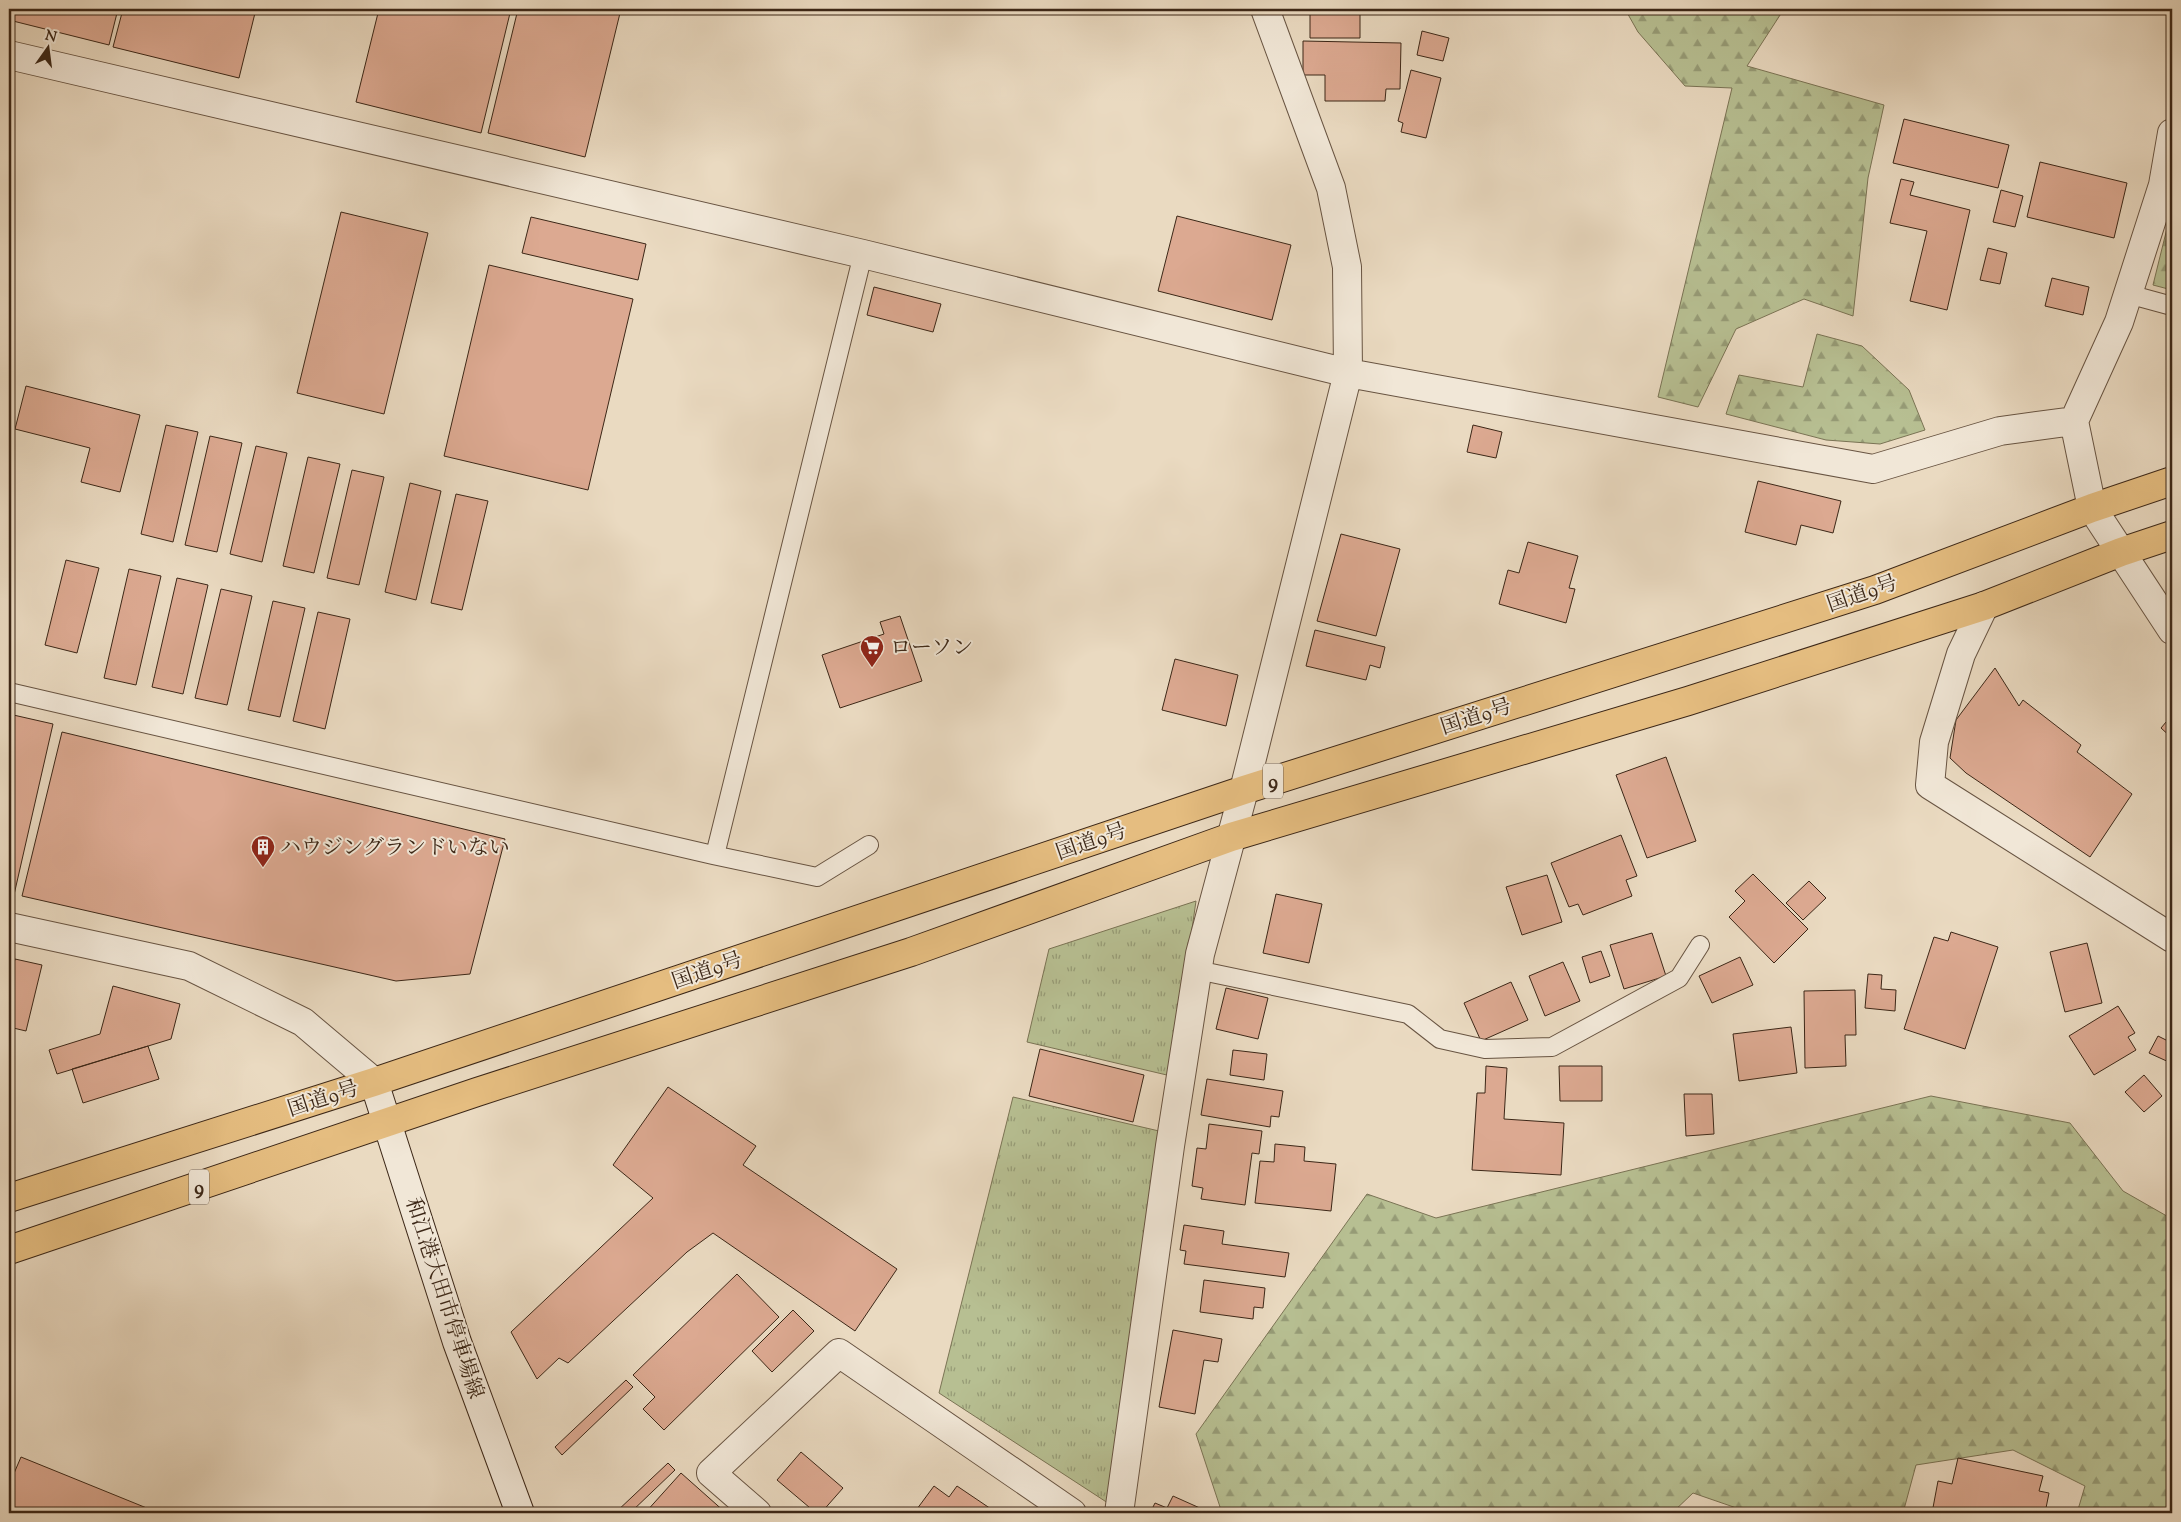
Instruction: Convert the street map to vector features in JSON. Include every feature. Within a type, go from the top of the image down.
[{"type":"highway","name":"国道9号","points":[[9,1198],[374,1082],[1244,790],[1875,590],[2092,508],[2172,481]]},
{"type":"highway","name":"国道9号","points":[[9,1250],[477,1092],[911,952],[1231,837],[1688,701],[1984,606],[2121,552],[2172,535]]},
{"type":"street","points":[[1119,1513],[1170,1146],[1200,954],[1244,790],[1348,373],[1346,267],[1331,188],[1265,9]]},
{"type":"street","points":[[9,55],[864,254],[1348,373],[1873,469],[2000,431],[2074,420]]},
{"type":"street","points":[[2172,133],[2163,185],[2128,294],[2118,322],[2074,420],[2092,508],[2172,630]]},
{"type":"street","points":[[1984,606],[1961,654],[1934,742],[1930,785],[2172,938]]},
{"type":"street","points":[[9,927],[189,966],[303,1022],[374,1082]]},
{"type":"street","name":"和江港大田市停車場線","points":[[374,1082],[389,1123],[457,1342],[520,1513]]},
{"type":"street","points":[[757,1513],[711,1473],[839,1352],[1072,1513]]},
{"type":"lane","points":[[715,855],[864,254]]},
{"type":"lane","points":[[2128,294],[2172,306]]},
{"type":"lane","points":[[9,692],[817,877],[869,845]]},
{"type":"lane","points":[[1198,970],[1408,1014],[1440,1039],[1485,1049],[1552,1047],[1679,978],[1700,945]]},
{"type":"green space","points":[[1625,9],[1784,9],[1747,66],[1884,105],[1868,178],[1853,316],[1804,299],[1736,329],[1698,407],[1658,397],[1732,88],[1685,86],[1638,32]]},
{"type":"green space","points":[[2172,208],[2172,290],[2153,285]]},
{"type":"green space","points":[[1817,334],[1862,346],[1909,390],[1925,430],[1880,444],[1826,440],[1726,414],[1739,375],[1803,387]]},
{"type":"green space","points":[[1196,901],[1171,1076],[1027,1042],[1049,949]]},
{"type":"green space","points":[[1931,1096],[2070,1123],[2123,1191],[2172,1219],[2172,1513],[2077,1513],[2085,1486],[2013,1450],[1916,1465],[1903,1513],[1751,1513],[1693,1493],[1672,1513],[1222,1513],[1196,1434],[1367,1194],[1436,1218]]},
{"type":"green space","points":[[1013,1097],[1159,1131],[1111,1505],[939,1393]]},
{"type":"building","points":[[9,9],[118,9],[109,45],[9,20]]},
{"type":"building","points":[[123,9],[256,9],[239,78],[113,47]]},
{"type":"building","points":[[379,9],[511,9],[481,133],[356,102]]},
{"type":"building","points":[[518,9],[621,9],[585,157],[488,133]]},
{"type":"building","points":[[1310,9],[1360,9],[1360,38],[1310,38]]},
{"type":"building","points":[[1422,31],[1449,38],[1443,61],[1417,55]]},
{"type":"building","points":[[1303,41],[1401,43],[1400,89],[1386,89],[1385,101],[1325,101],[1325,75],[1303,75]]},
{"type":"building","points":[[1411,70],[1441,78],[1426,138],[1401,132],[1403,123],[1398,121]]},
{"type":"building","points":[[1904,119],[2009,145],[1998,188],[1893,163]]},
{"type":"building","points":[[2040,162],[2127,183],[2114,238],[2027,217]]},
{"type":"building","points":[[1901,179],[1914,182],[1910,195],[1970,210],[1947,310],[1910,301],[1927,231],[1890,223]]},
{"type":"building","points":[[2001,190],[2023,196],[2015,227],[1993,222]]},
{"type":"building","points":[[341,212],[428,233],[384,414],[297,393]]},
{"type":"building","points":[[1177,216],[1291,245],[1272,320],[1158,291]]},
{"type":"building","points":[[531,217],[646,244],[638,280],[522,253]]},
{"type":"building","points":[[1988,248],[2007,253],[2000,284],[1980,280]]},
{"type":"building","points":[[489,265],[633,299],[588,490],[444,456]]},
{"type":"building","points":[[2052,278],[2089,287],[2083,315],[2045,306]]},
{"type":"building","points":[[874,287],[941,304],[933,332],[867,315]]},
{"type":"building","points":[[26,386],[140,415],[120,492],[81,482],[90,448],[15,429]]},
{"type":"building","points":[[166,425],[198,432],[173,542],[141,534]]},
{"type":"building","points":[[1473,425],[1502,432],[1496,458],[1467,452]]},
{"type":"building","points":[[210,436],[242,443],[217,552],[185,545]]},
{"type":"building","points":[[256,446],[287,453],[262,562],[230,554]]},
{"type":"building","points":[[308,457],[340,464],[314,573],[283,566]]},
{"type":"building","points":[[352,470],[384,477],[359,585],[327,578]]},
{"type":"building","points":[[1758,481],[1841,501],[1833,533],[1801,525],[1796,545],[1745,532]]},
{"type":"building","points":[[410,483],[441,491],[416,600],[385,592]]},
{"type":"building","points":[[456,494],[488,501],[462,610],[431,603]]},
{"type":"building","points":[[1341,534],[1400,549],[1376,636],[1317,621]]},
{"type":"building","points":[[1528,542],[1578,556],[1569,588],[1575,589],[1566,623],[1499,604],[1508,570],[1519,573]]},
{"type":"building","points":[[66,560],[99,568],[77,653],[45,645]]},
{"type":"building","points":[[129,569],[161,576],[136,685],[104,678]]},
{"type":"building","points":[[177,578],[208,585],[183,694],[152,687]]},
{"type":"building","points":[[221,589],[252,596],[227,705],[195,698]]},
{"type":"building","points":[[273,601],[305,608],[280,717],[248,710]]},
{"type":"building","points":[[318,612],[350,619],[325,729],[293,721]]},
{"type":"building","name":"ローソン","points":[[900,616],[922,681],[840,708],[822,655],[884,634],[880,622]]},
{"type":"building","points":[[1315,630],[1385,647],[1380,668],[1370,665],[1366,680],[1306,666]]},
{"type":"building","points":[[1175,659],[1238,675],[1226,726],[1162,710]]},
{"type":"building","points":[[1995,668],[2019,706],[2023,700],[2081,745],[2077,752],[2132,794],[2090,857],[1966,773],[1950,758],[1956,720]]},
{"type":"building","points":[[9,714],[53,724],[11,908],[9,908]]},
{"type":"building","points":[[2172,715],[2172,738],[2161,728]]},
{"type":"building","name":"ハウジングランドいない","points":[[62,732],[505,839],[470,974],[396,981],[22,896]]},
{"type":"building","points":[[1666,757],[1696,841],[1647,858],[1616,775]]},
{"type":"building","points":[[1621,835],[1637,876],[1626,880],[1632,896],[1583,915],[1578,904],[1569,907],[1551,863]]},
{"type":"building","points":[[1753,874],[1808,929],[1774,963],[1729,917],[1745,901],[1735,891]]},
{"type":"building","points":[[1547,875],[1562,922],[1522,935],[1506,887]]},
{"type":"building","points":[[1809,881],[1826,898],[1803,920],[1786,903]]},
{"type":"building","points":[[1276,894],[1322,904],[1309,963],[1263,953]]},
{"type":"building","points":[[1951,932],[1998,947],[1965,1049],[1904,1029],[1934,937],[1948,941]]},
{"type":"building","points":[[1652,933],[1666,976],[1624,989],[1610,945]]},
{"type":"building","points":[[2087,943],[2102,1003],[2065,1012],[2050,952]]},
{"type":"building","points":[[1601,951],[1610,976],[1590,983],[1582,957]]},
{"type":"building","points":[[1740,957],[1753,985],[1712,1003],[1699,976]]},
{"type":"building","points":[[15,959],[42,965],[26,1031],[9,1027],[9,987]]},
{"type":"building","points":[[1563,962],[1580,1001],[1545,1016],[1529,976]]},
{"type":"building","points":[[1868,974],[1882,975],[1881,989],[1896,990],[1895,1011],[1865,1008]]},
{"type":"building","points":[[1511,982],[1528,1020],[1481,1041],[1464,1003]]},
{"type":"building","points":[[113,986],[180,1004],[171,1039],[57,1074],[49,1050],[100,1034]]},
{"type":"building","points":[[1226,988],[1268,998],[1258,1039],[1216,1029]]},
{"type":"building","points":[[1855,990],[1856,1035],[1845,1035],[1846,1066],[1805,1068],[1804,991]]},
{"type":"building","points":[[2118,1006],[2135,1033],[2128,1037],[2136,1050],[2094,1075],[2069,1036]]},
{"type":"building","points":[[1791,1027],[1797,1073],[1739,1081],[1733,1034]]},
{"type":"building","points":[[2158,1036],[2172,1043],[2171,1063],[2149,1053]]},
{"type":"building","points":[[148,1046],[159,1079],[83,1103],[72,1069]]},
{"type":"building","points":[[1040,1049],[1144,1075],[1133,1122],[1029,1096]]},
{"type":"building","points":[[1233,1050],[1267,1054],[1264,1080],[1230,1075]]},
{"type":"building","points":[[1486,1066],[1507,1068],[1504,1119],[1564,1123],[1561,1175],[1472,1170],[1477,1093],[1485,1093]]},
{"type":"building","points":[[1559,1066],[1602,1066],[1602,1101],[1560,1101]]},
{"type":"building","points":[[2144,1075],[2162,1096],[2144,1112],[2125,1092]]},
{"type":"building","points":[[1207,1079],[1283,1091],[1279,1117],[1271,1116],[1270,1127],[1201,1115]]},
{"type":"building","points":[[668,1087],[756,1146],[743,1165],[897,1269],[855,1331],[713,1233],[687,1252],[568,1363],[559,1358],[537,1379],[511,1332],[653,1198],[613,1165]]},
{"type":"building","points":[[1684,1094],[1712,1094],[1714,1134],[1686,1136]]},
{"type":"building","points":[[1209,1124],[1262,1131],[1259,1154],[1252,1153],[1245,1205],[1201,1199],[1203,1188],[1192,1186],[1197,1148],[1206,1149]]},
{"type":"building","points":[[1275,1144],[1305,1147],[1304,1161],[1336,1164],[1331,1211],[1255,1203],[1260,1161],[1274,1162]]},
{"type":"building","points":[[1184,1225],[1224,1231],[1222,1244],[1289,1253],[1285,1277],[1184,1264],[1186,1251],[1180,1250]]},
{"type":"building","points":[[737,1274],[779,1317],[664,1430],[643,1409],[655,1397],[633,1375]]},
{"type":"building","points":[[1204,1280],[1265,1288],[1263,1308],[1254,1307],[1253,1319],[1200,1312]]},
{"type":"building","points":[[793,1310],[814,1331],[772,1372],[752,1351]]},
{"type":"building","points":[[1173,1330],[1222,1339],[1218,1362],[1204,1360],[1195,1414],[1159,1407]]},
{"type":"building","points":[[626,1380],[633,1387],[562,1455],[555,1447]]},
{"type":"building","points":[[801,1452],[843,1488],[821,1513],[816,1513],[777,1480]]},
{"type":"building","points":[[21,1457],[159,1513],[9,1513],[9,1485]]},
{"type":"building","points":[[1958,1458],[2043,1476],[2039,1491],[2049,1493],[2045,1513],[1932,1513],[1938,1481],[1952,1484]]},
{"type":"building","points":[[668,1463],[675,1470],[630,1513],[615,1513]]},
{"type":"building","points":[[681,1473],[726,1513],[645,1513]]},
{"type":"building","points":[[934,1486],[949,1497],[957,1486],[997,1513],[914,1513]]},
{"type":"building","points":[[1173,1496],[1211,1513],[1150,1513],[1155,1503],[1167,1508]]},
{"type":"place","name":"ローソン","points":[[872,668]]},
{"type":"place","name":"ハウジングランドいない","points":[[263,868]]}]
